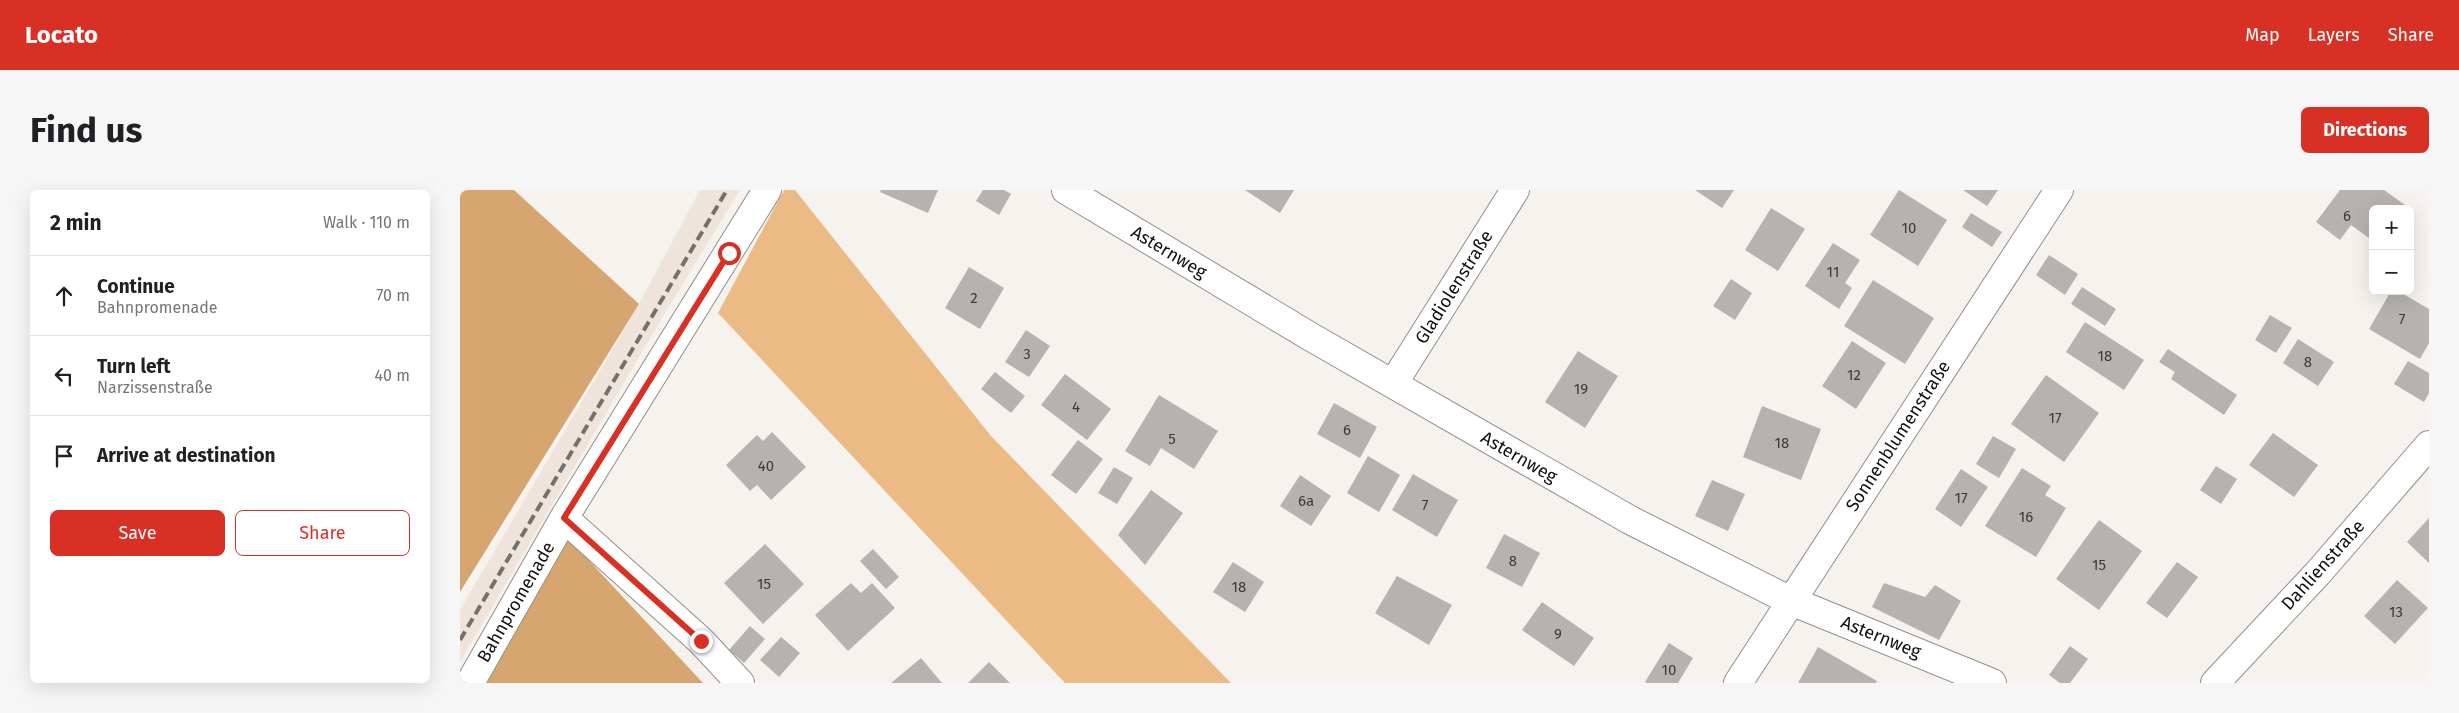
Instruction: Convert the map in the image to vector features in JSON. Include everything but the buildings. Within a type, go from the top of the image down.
[{"type":"street","name":"Bahnpromenade","points":[[470,683],[564,518],[767,190]]},
{"type":"street","name":"Asternweg","points":[[1066,190],[1393,384],[1630,520],[1791,601],[1992,683]]},
{"type":"street","name":"Gladiolenstraße","points":[[1393,384],[1515,190]]},
{"type":"street","name":"Sonnenblumenstraße","points":[[1738,683],[2060,190]]},
{"type":"street","name":"Dahlienstraße","points":[[2215,683],[2318,573],[2429,445]]},
{"type":"street","points":[[564,518],[701,641],[740,683]]},
{"type":"shaded area","points":[[460,190],[514,190],[639,304],[460,592]]},
{"type":"shaded area","points":[[700,190],[740,190],[662,318],[460,662],[460,610],[639,304]]},
{"type":"shaded area","points":[[784,190],[795,190],[991,436],[1231,683],[1065,683],[718,313]]},
{"type":"shaded area","points":[[569,539],[703,683],[485,683]]},
{"type":"railway","points":[[460,640],[727,190]]},
{"type":"route","points":[[701,641],[564,518],[729,253]]}]
